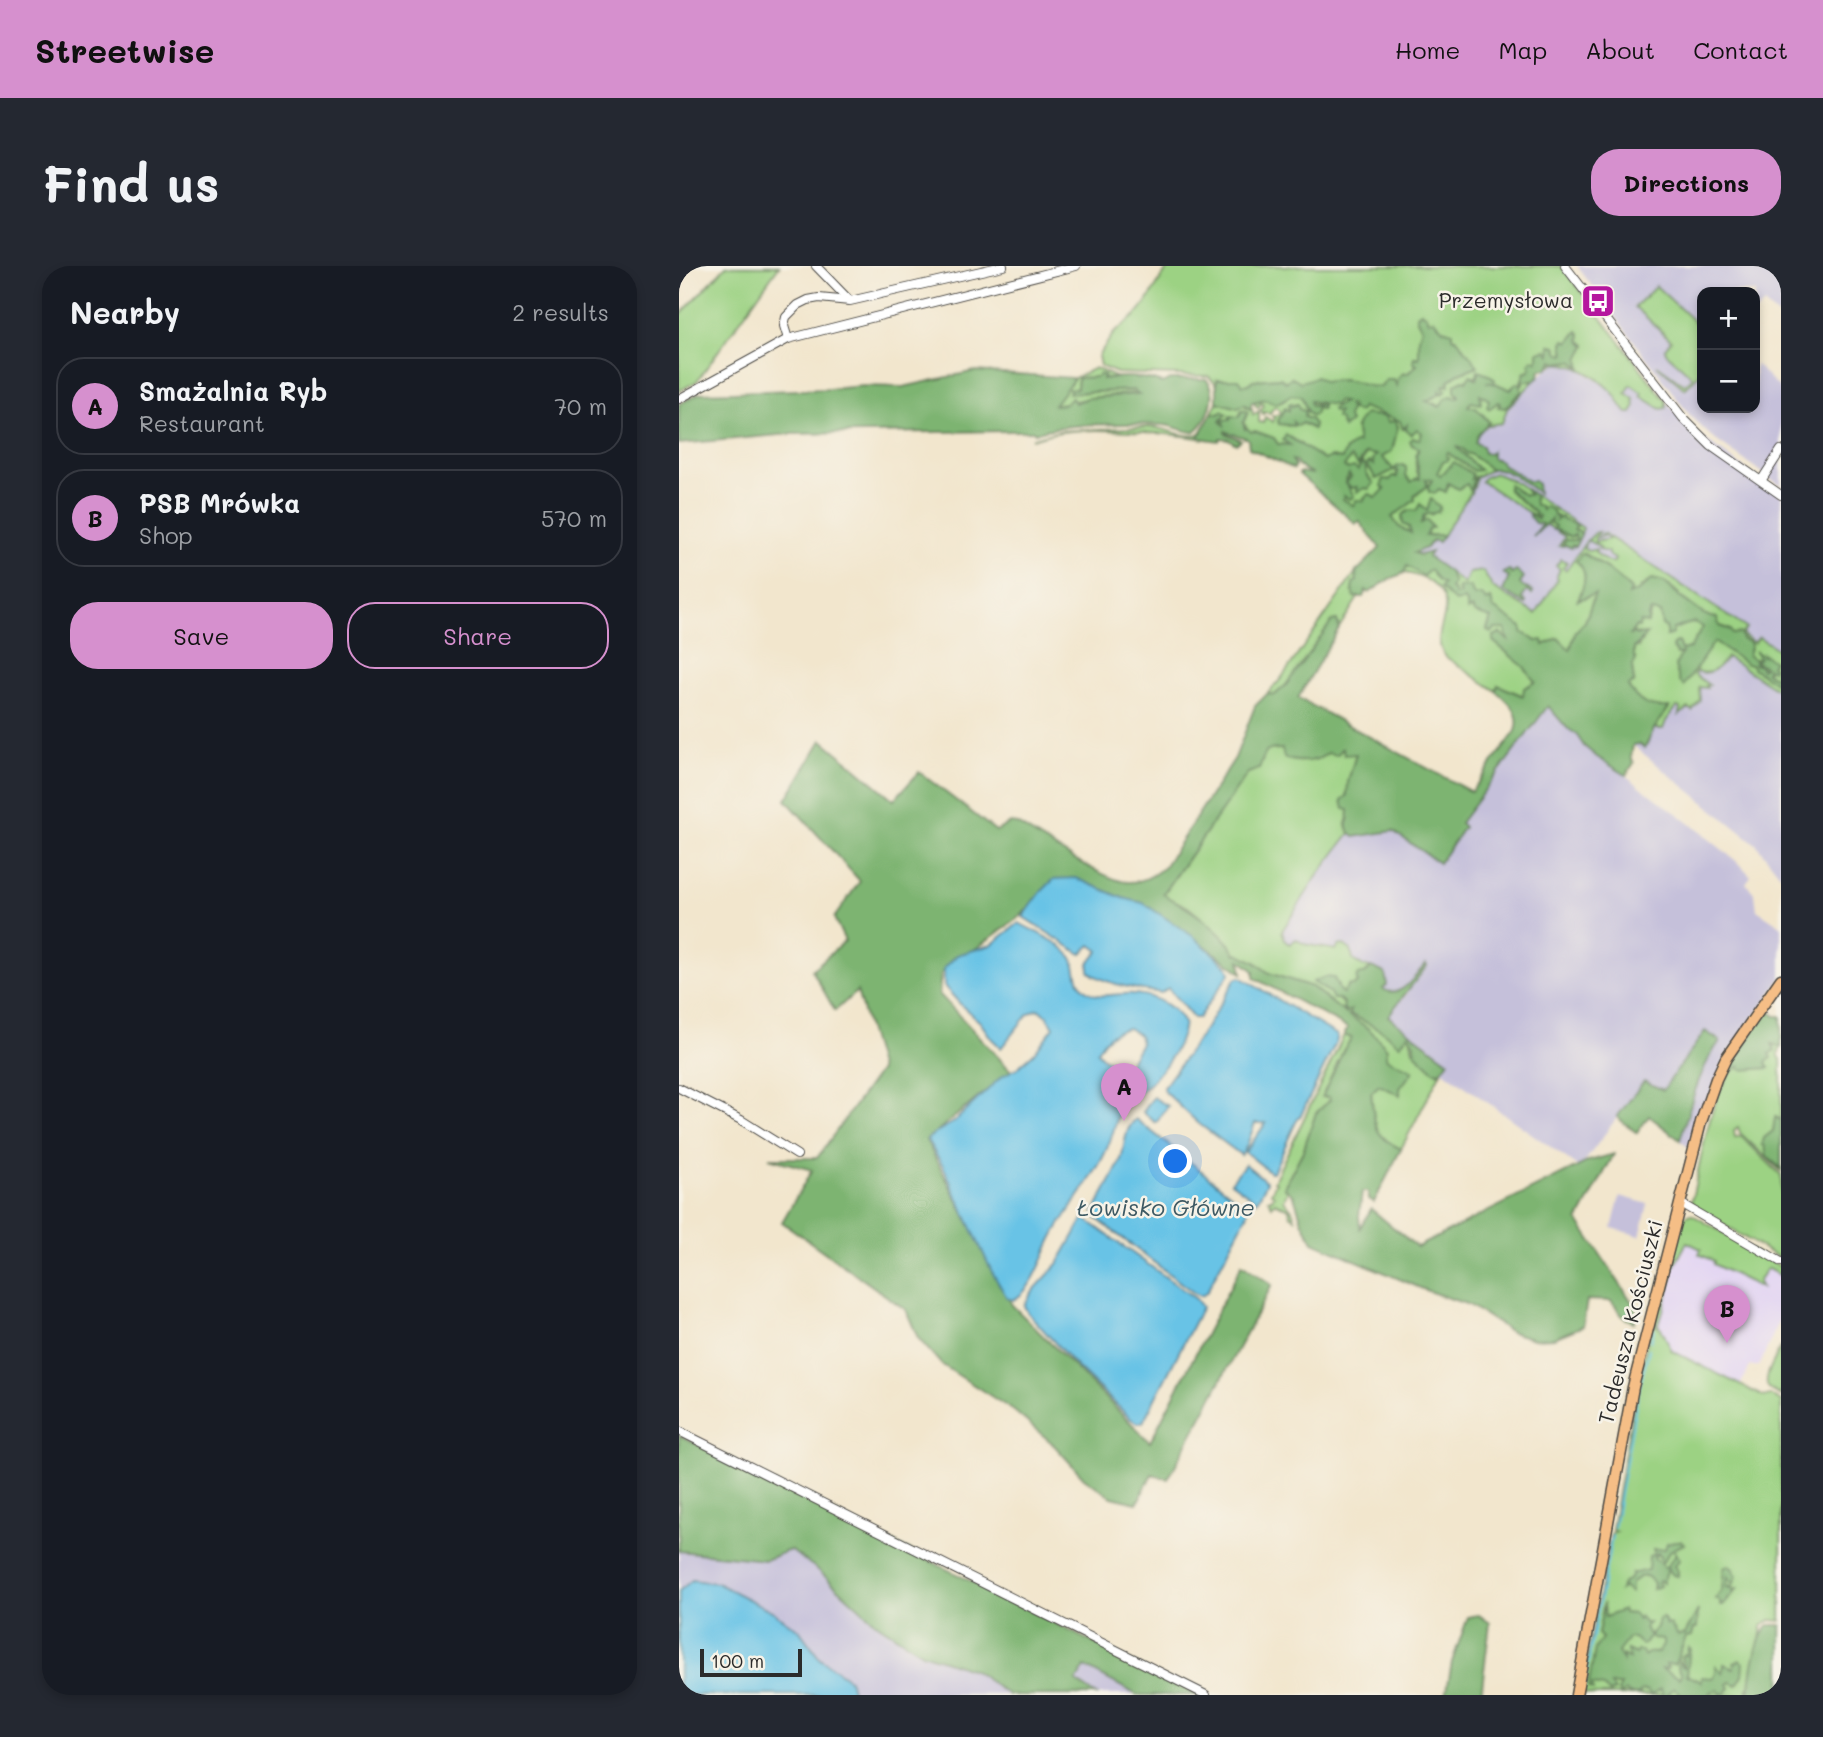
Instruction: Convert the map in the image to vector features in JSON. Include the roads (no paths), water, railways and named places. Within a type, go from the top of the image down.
[{"type":"main road","name":"Tadeusza Kościuszki","points":[[1576,1695],[1625,1426],[1646,1331],[1701,1122],[1716,1079],[1747,1024],[1781,979]]},
{"type":"street","points":[[816,266],[850,301]]},
{"type":"street","points":[[788,339],[784,326],[786,317],[802,302],[819,298],[850,301],[1003,266]]},
{"type":"street","points":[[679,399],[788,339],[1076,266]]},
{"type":"street","points":[[1565,266],[1683,418],[1711,446],[1781,495]]},
{"type":"street","points":[[1761,481],[1781,450]]},
{"type":"street","points":[[679,1088],[741,1120],[797,1155]]},
{"type":"street","points":[[1680,1203],[1781,1262]]},
{"type":"street","points":[[679,1431],[1206,1695]]},
{"type":"water","points":[[1076,878],[1123,898],[1143,903],[1194,937],[1228,967],[1230,973],[1198,1018],[1193,1018],[1168,988],[1161,993],[1153,992],[1112,983],[1095,976],[1089,971],[1089,963],[1099,951],[1091,945],[1081,954],[1023,917],[1054,879]]},
{"type":"water","points":[[1019,923],[1056,943],[1068,953],[1080,984],[1087,991],[1101,995],[1133,994],[1150,997],[1173,1010],[1184,1023],[1177,1046],[1164,1067],[1129,1104],[1122,1104],[1098,1166],[1053,1237],[1032,1281],[1013,1300],[1007,1298],[991,1270],[943,1166],[927,1140],[954,1122],[1001,1077],[1033,1054],[1054,1027],[1038,1009],[1028,1014],[1001,1048],[980,1022],[944,986],[944,968],[957,955],[991,945]],"holes":[[[1128,1028],[1139,1035],[1141,1043],[1127,1067],[1104,1059],[1097,1052],[1106,1039],[1118,1031]]]},
{"type":"water","points":[[1240,977],[1337,1035],[1337,1040],[1273,1172],[1245,1152],[1266,1123],[1255,1123],[1241,1155],[1198,1123],[1163,1088],[1206,1028],[1235,979]]},
{"type":"water","points":[[1153,1097],[1168,1106],[1156,1123],[1143,1112]]},
{"type":"water","name":"Łowisko Główne","points":[[1136,1119],[1248,1208],[1248,1213],[1206,1293],[1201,1296],[1096,1218],[1094,1213],[1117,1169],[1128,1131]]},
{"type":"water","points":[[1245,1164],[1267,1182],[1257,1201],[1231,1182]]},
{"type":"water","points":[[1084,1218],[1196,1299],[1202,1307],[1143,1422],[1137,1423],[1131,1419],[1076,1366],[1024,1306],[1032,1292],[1058,1264]]},
{"type":"water","points":[[692,1580],[717,1583],[772,1611],[799,1630],[820,1659],[849,1679],[853,1695],[679,1695],[679,1591]]},
{"type":"waterway","points":[[1628,1312],[1635,1316]]},
{"type":"waterway","points":[[1651,1341],[1654,1329]]},
{"type":"waterway","points":[[1614,1528],[1639,1388],[1649,1349]]},
{"type":"waterway","points":[[1583,1689],[1612,1536]]},
{"type":"place","name":"Przemysłowa","points":[[1598,301]]},
{"type":"place","name":"Smażalnia Ryb","points":[[1124,1121]]},
{"type":"place","name":"PSB Mrówka","points":[[1727,1343]]}]
